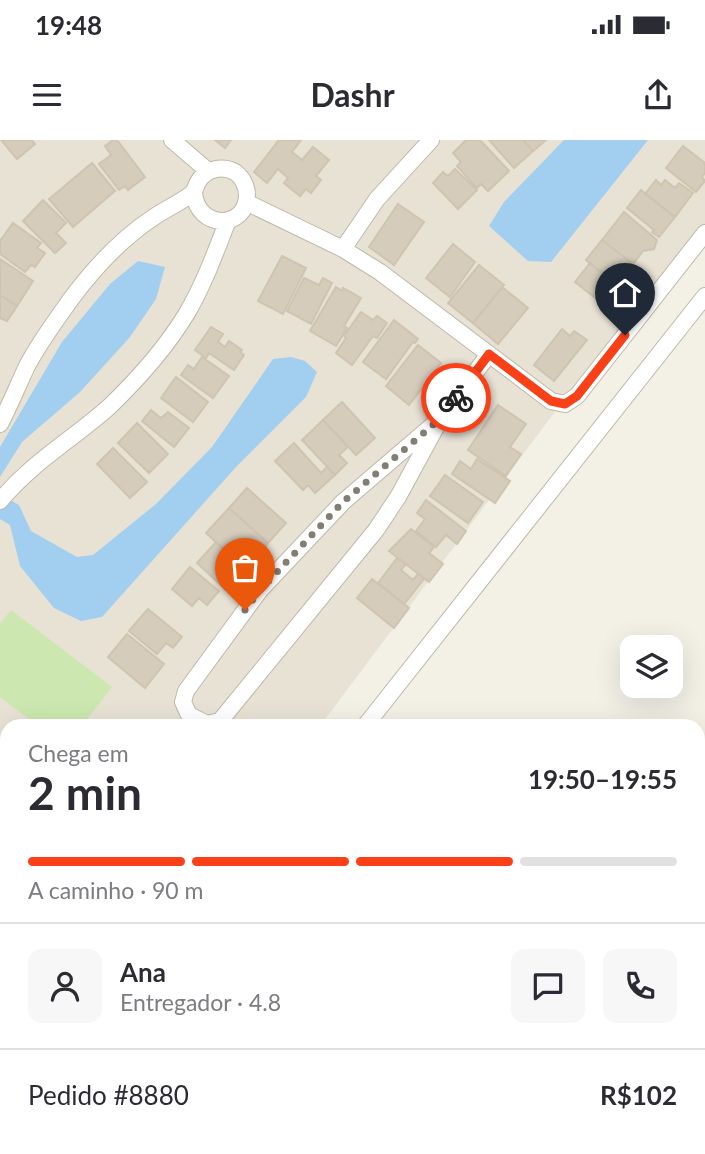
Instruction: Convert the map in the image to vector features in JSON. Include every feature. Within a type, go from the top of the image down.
[{"type":"street","points":[[172,140],[208,172]]},
{"type":"street","points":[[343,249],[377,199],[430,140]]},
{"type":"street","points":[[225,169],[233,172],[245,185],[246,202],[242,210],[228,220],[219,221],[204,215],[195,201],[197,184],[208,172],[225,169]]},
{"type":"street","points":[[0,424],[28,364],[71,299],[113,250],[152,218],[194,192]]},
{"type":"street","points":[[246,202],[343,249],[415,297],[551,401],[565,404],[577,396],[705,233]]},
{"type":"street","points":[[4,495],[32,468],[107,408],[148,368],[187,313],[228,220]]},
{"type":"street","points":[[371,719],[705,296]]},
{"type":"street","points":[[222,719],[376,530],[398,497],[441,418],[489,354]]},
{"type":"street","points":[[186,719],[183,702],[186,691],[260,590],[343,502],[441,418]]},
{"type":"shaded area","points":[[0,140],[705,140],[705,226],[578,381],[325,719],[0,719]]},
{"type":"green space","points":[[11,610],[112,687],[87,719],[29,719],[0,697],[0,624]]},
{"type":"water","points":[[564,140],[648,140],[551,262],[528,261],[489,226],[504,202]]},
{"type":"water","points":[[138,261],[165,267],[156,299],[130,337],[80,392],[22,442],[0,477],[0,447],[62,342],[110,284]]},
{"type":"water","points":[[291,357],[305,361],[317,372],[306,397],[236,467],[102,617],[81,621],[54,608],[20,566],[10,525],[0,519],[0,494],[19,505],[31,531],[77,557],[93,555],[156,504],[212,447],[273,359]]},
{"type":"building","points":[[1,140],[32,140],[35,144],[17,159]]},
{"type":"building","points":[[117,140],[145,177],[128,190],[125,186],[119,190],[99,164],[111,155],[105,146]]},
{"type":"building","points":[[215,140],[231,140],[225,148]]},
{"type":"building","points":[[279,140],[301,140],[292,152],[302,160],[313,147],[329,160],[316,176],[321,180],[311,193],[306,189],[300,196],[284,183],[288,178],[278,169],[267,183],[254,172]]},
{"type":"building","points":[[466,140],[480,140],[509,171],[488,191],[481,184],[477,188],[457,166],[461,162],[453,153]]},
{"type":"building","points":[[489,140],[523,140],[533,151],[514,168]]},
{"type":"building","points":[[523,140],[546,140],[533,151]]},
{"type":"building","points":[[683,146],[705,163],[702,177],[705,181],[696,192],[666,168]]},
{"type":"building","points":[[92,163],[115,191],[73,227],[49,199]]},
{"type":"building","points":[[455,169],[477,190],[458,209],[433,183],[443,172],[448,176]]},
{"type":"building","points":[[656,180],[661,185],[665,180],[675,188],[679,183],[693,193],[675,217],[645,194]]},
{"type":"building","points":[[641,190],[675,217],[659,237],[627,208]]},
{"type":"building","points":[[43,200],[66,223],[56,233],[66,243],[55,253],[23,221]]},
{"type":"building","points":[[398,204],[424,222],[394,265],[369,247]]},
{"type":"building","points":[[624,212],[657,240],[654,249],[643,251],[633,264],[602,240]]},
{"type":"building","points":[[13,223],[41,243],[37,248],[45,253],[35,267],[31,265],[25,272],[0,254],[0,241]]},
{"type":"building","points":[[602,240],[638,268],[622,289],[586,260]]},
{"type":"building","points":[[453,244],[475,262],[450,297],[426,278]]},
{"type":"building","points":[[282,256],[306,268],[283,314],[258,301]]},
{"type":"building","points":[[0,259],[33,281],[17,306],[0,295]]},
{"type":"building","points":[[590,263],[620,287],[609,302],[601,296],[598,300],[575,282]]},
{"type":"building","points":[[479,265],[504,285],[473,323],[448,303]]},
{"type":"building","points":[[304,278],[319,285],[323,278],[332,283],[311,324],[287,311]]},
{"type":"building","points":[[336,287],[361,298],[344,326],[347,328],[336,346],[310,331]]},
{"type":"building","points":[[502,287],[528,308],[498,344],[473,323]]},
{"type":"building","points":[[0,295],[17,306],[7,321],[0,318]]},
{"type":"building","points":[[361,312],[373,320],[377,316],[387,323],[377,338],[373,336],[352,365],[336,353]]},
{"type":"building","points":[[394,320],[418,339],[386,379],[363,362]]},
{"type":"building","points":[[211,327],[223,334],[218,342],[225,347],[229,341],[242,350],[240,352],[244,355],[234,370],[209,353],[206,358],[195,350]]},
{"type":"building","points":[[562,329],[570,336],[574,331],[587,340],[554,381],[534,365]]},
{"type":"building","points":[[418,345],[441,363],[409,405],[386,386]]},
{"type":"building","points":[[202,357],[229,376],[213,398],[181,375],[188,365],[194,369]]},
{"type":"building","points":[[176,377],[208,402],[193,422],[161,398]]},
{"type":"building","points":[[342,402],[375,438],[356,455],[323,420]]},
{"type":"building","points":[[498,405],[526,424],[510,447],[521,454],[506,476],[468,450]]},
{"type":"building","points":[[151,410],[161,418],[168,412],[189,428],[174,447],[142,421]]},
{"type":"building","points":[[323,420],[348,447],[339,455],[347,463],[335,475],[302,440]]},
{"type":"building","points":[[137,423],[168,454],[149,473],[118,443]]},
{"type":"building","points":[[294,443],[321,473],[327,467],[335,475],[315,493],[308,485],[303,490],[275,461]]},
{"type":"building","points":[[113,448],[147,482],[130,498],[97,464]]},
{"type":"building","points":[[477,459],[510,481],[495,503],[452,474],[460,461],[471,469]]},
{"type":"building","points":[[445,475],[483,502],[468,523],[430,496]]},
{"type":"building","points":[[247,488],[286,523],[268,543],[229,508]]},
{"type":"building","points":[[426,500],[466,531],[457,544],[446,535],[436,547],[416,531],[425,519],[417,513]]},
{"type":"building","points":[[229,508],[268,543],[244,568],[206,533]]},
{"type":"building","points":[[411,529],[434,547],[429,553],[443,564],[429,582],[389,551]]},
{"type":"building","points":[[216,542],[244,568],[225,589],[197,563]]},
{"type":"building","points":[[397,558],[406,564],[401,570],[413,580],[418,574],[424,579],[404,604],[378,583]]},
{"type":"building","points":[[190,567],[219,591],[207,605],[199,598],[192,606],[172,589]]},
{"type":"building","points":[[372,579],[409,608],[394,628],[357,598]]},
{"type":"building","points":[[148,609],[182,637],[173,648],[166,643],[157,654],[129,631]]},
{"type":"building","points":[[127,634],[164,664],[145,688],[108,657]]},
{"type":"way so far","points":[[245,610],[260,590],[343,502],[441,418],[456,398]]},
{"type":"route","points":[[456,398],[489,354],[551,401],[565,404],[577,396],[625,335]]}]
